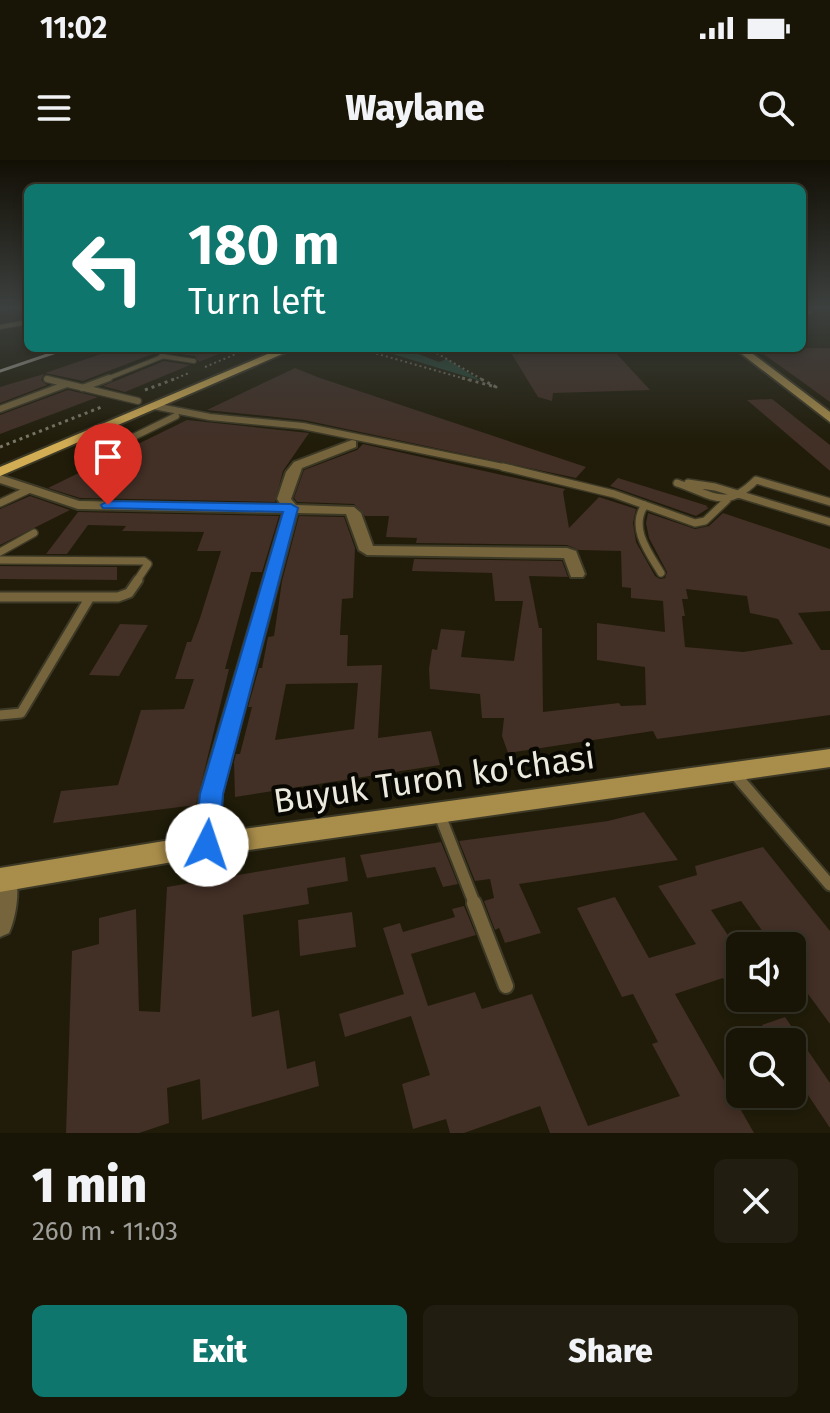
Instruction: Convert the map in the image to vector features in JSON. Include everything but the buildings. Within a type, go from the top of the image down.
[{"type":"main road","points":[[0,458],[253,353]]},
{"type":"main road","points":[[0,472],[278,353]]},
{"type":"street","points":[[746,353],[830,418]]},
{"type":"street","points":[[291,508],[284,499],[292,472],[298,465],[352,444]]},
{"type":"street","points":[[0,479],[78,505],[352,511],[367,550],[567,553],[571,554],[577,574]]},
{"type":"street","points":[[207,845],[211,794],[291,508]]},
{"type":"street","name":"Buyuk Turon ko'chasi","points":[[2,879],[207,845],[830,758]]},
{"type":"street","points":[[0,925],[2,879]]},
{"type":"lane","points":[[82,388],[164,356]]},
{"type":"lane","points":[[130,363],[146,357],[164,356],[194,361]]},
{"type":"lane","points":[[47,379],[138,401]]},
{"type":"lane","points":[[0,409],[67,384]]},
{"type":"lane","points":[[154,406],[210,417],[318,428],[548,476],[702,523],[727,500],[741,495],[756,480],[830,502]]},
{"type":"lane","points":[[84,462],[176,416]]},
{"type":"lane","points":[[82,437],[117,445]]},
{"type":"lane","points":[[727,500],[677,483],[741,495],[830,522]]},
{"type":"lane","points":[[0,503],[30,489]]},
{"type":"lane","points":[[645,505],[640,512],[639,534],[661,573]]},
{"type":"lane","points":[[0,552],[34,533]]},
{"type":"lane","points":[[0,560],[148,562],[129,593],[118,597],[0,597]]},
{"type":"lane","points":[[0,715],[21,713],[90,597]]},
{"type":"lane","points":[[733,772],[830,885]]},
{"type":"lane","points":[[439,813],[506,986]]},
{"type":"path","points":[[376,353],[496,387],[437,353]]},
{"type":"green space","points":[[391,353],[417,353],[439,362],[447,359],[481,381]]},
{"type":"railway","points":[[0,371],[52,353]]},
{"type":"route","points":[[108,505],[291,508],[211,794],[207,845]]}]
